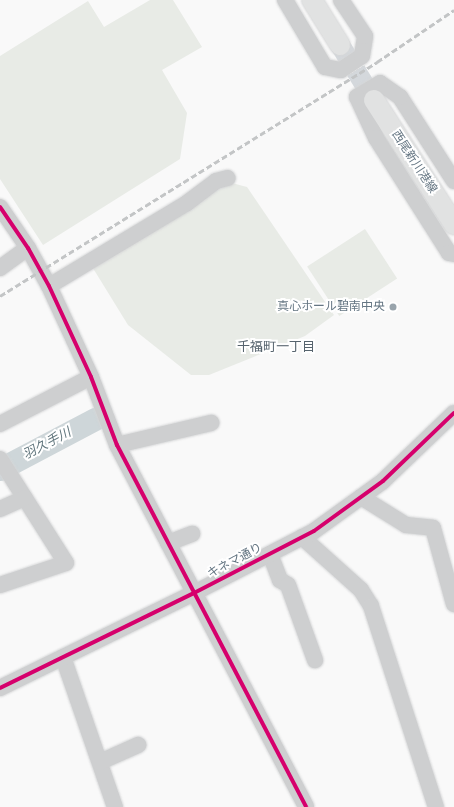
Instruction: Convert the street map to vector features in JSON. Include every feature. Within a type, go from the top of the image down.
[{"type":"main road","points":[[312,0],[340,45]]},
{"type":"main road","name":"西尾新川港線","points":[[374,100],[454,224]]},
{"type":"street","points":[[285,0],[325,67],[341,70],[362,56],[365,36],[341,0]]},
{"type":"street","points":[[454,181],[400,97],[380,83],[357,98],[376,138],[449,253],[454,254]]},
{"type":"street","points":[[49,286],[187,203],[216,181],[228,178]]},
{"type":"street","points":[[0,207],[28,248],[49,286],[91,377],[117,445],[306,807]]},
{"type":"street","points":[[0,268],[28,248]]},
{"type":"street","points":[[0,424],[91,377]]},
{"type":"street","name":"キネマ通り","points":[[0,688],[194,593],[314,531],[383,481],[454,413]]},
{"type":"street","points":[[117,445],[211,423]]},
{"type":"street","points":[[0,459],[66,563],[0,585]]},
{"type":"street","points":[[361,497],[406,525],[433,528],[447,554],[454,604]]},
{"type":"street","points":[[0,509],[25,498]]},
{"type":"street","points":[[168,543],[192,534]]},
{"type":"street","points":[[302,537],[361,590],[371,606],[436,807]]},
{"type":"street","points":[[270,554],[280,580],[288,585],[315,660]]},
{"type":"street","points":[[62,657],[115,807]]},
{"type":"street","points":[[100,762],[138,745]]},
{"type":"shaded area","points":[[150,0],[173,0],[202,47],[162,70],[187,113],[180,159],[43,245],[0,179],[0,56],[88,1],[104,27]]},
{"type":"shaded area","points":[[228,182],[247,187],[334,315],[305,336],[209,375],[191,375],[128,325],[91,265]]},
{"type":"shaded area","points":[[365,229],[397,278],[339,316],[307,267]]},
{"type":"waterway","name":"羽久手川","points":[[0,469],[95,419]]},
{"type":"tunnel","points":[[340,45],[374,100]]},
{"type":"railway","points":[[0,296],[377,62],[454,10]]},
{"type":"cycle path","points":[[0,207],[28,248],[49,286],[91,377],[117,445],[306,807]]},
{"type":"cycle path","points":[[0,688],[194,593],[314,531],[383,481],[454,413]]},
{"type":"place","name":"真心ホール碧南中央","points":[[393,307]]},
{"type":"district","name":"千福町一丁目","points":[[276,347]]}]
